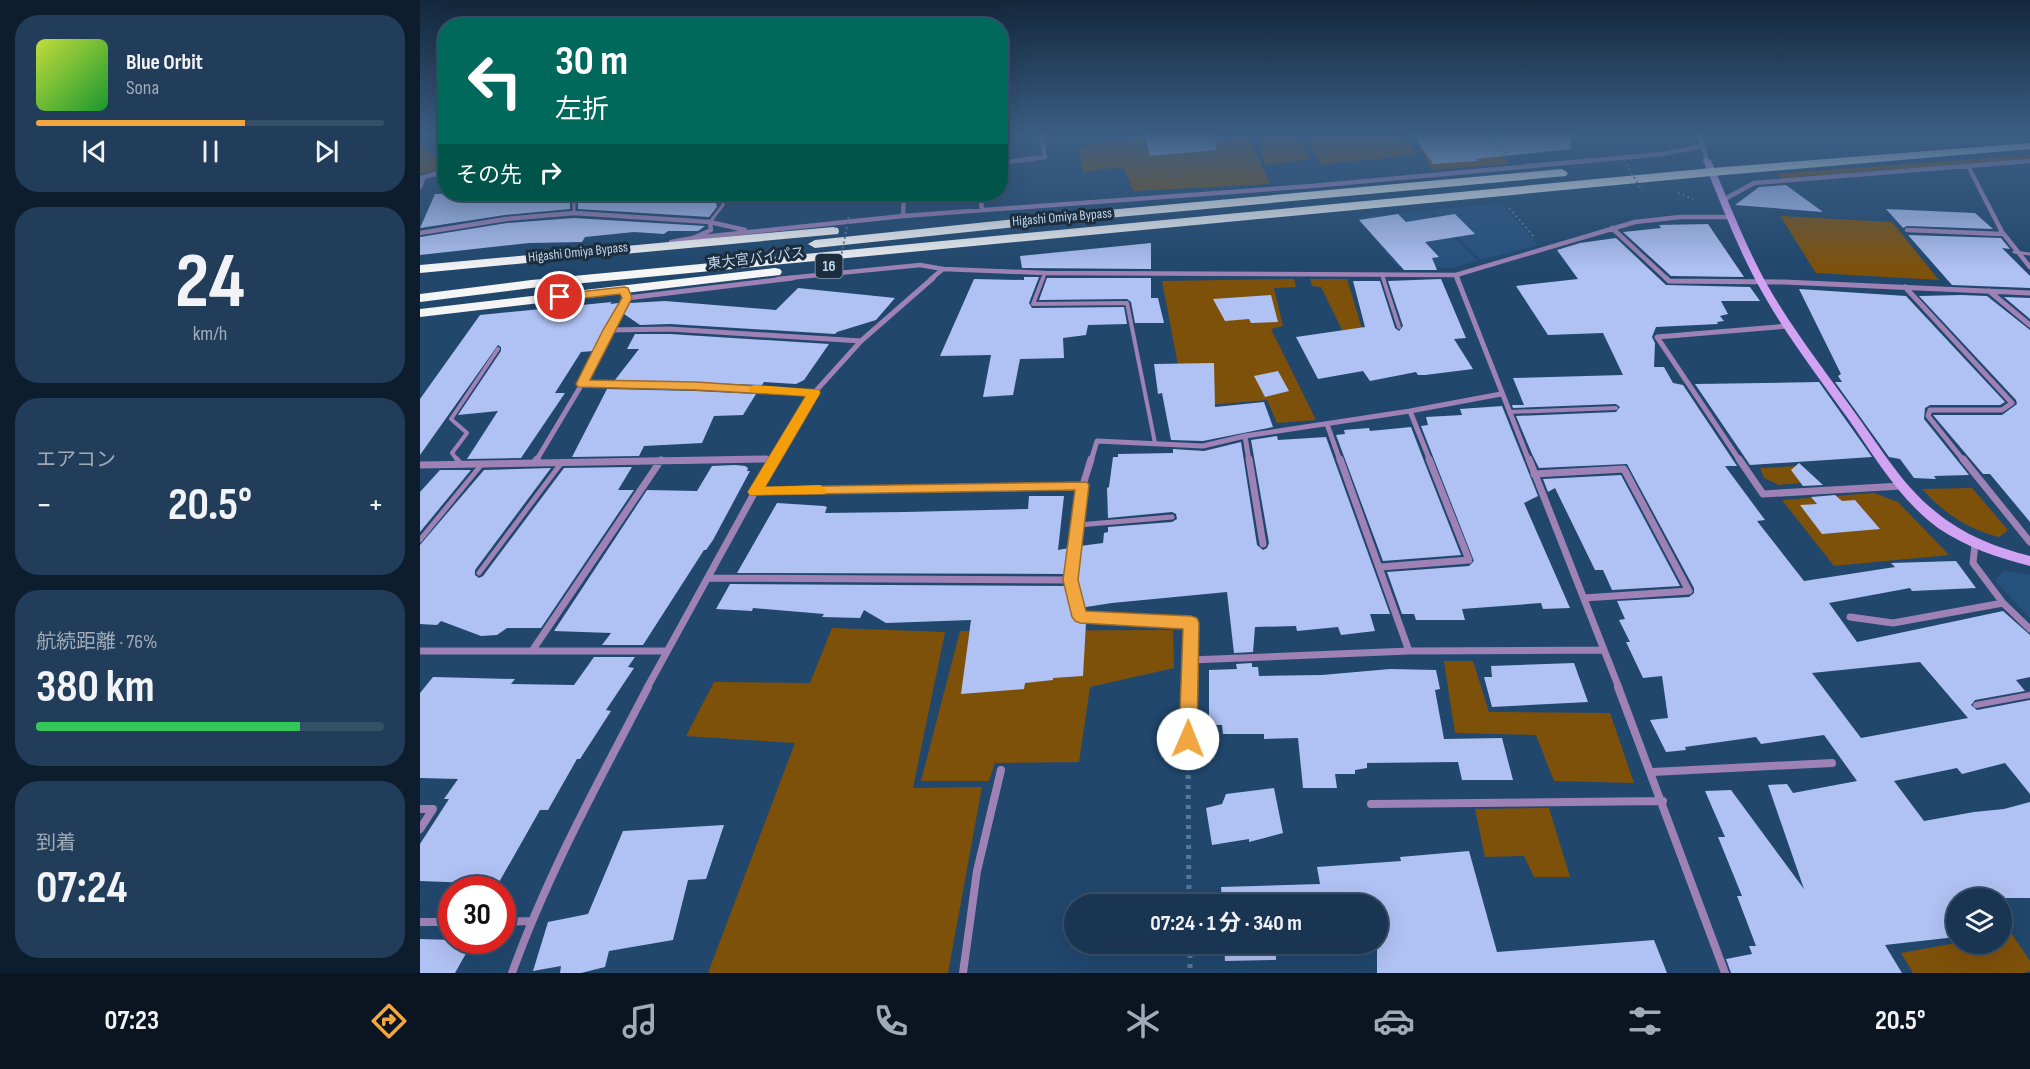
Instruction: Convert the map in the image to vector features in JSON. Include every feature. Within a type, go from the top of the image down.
[{"type":"highway","name":"Higashi Omiya Bypass","points":[[420,287],[781,247],[1562,179]]},
{"type":"highway","name":"Higashi Omiya Bypass","points":[[420,298],[1236,209]]},
{"type":"highway","name":"東大宮バイパス","points":[[420,269],[973,219],[1236,209]]},
{"type":"highway","name":"東大宮バイパス","points":[[420,312],[626,294],[929,254],[1096,237],[1236,209]]},
{"type":"street","points":[[637,249],[693,238],[903,216],[1383,179]]},
{"type":"street","points":[[1715,179],[1761,282],[1788,326],[1901,486],[1918,506],[1948,530],[1975,544],[2030,561]]},
{"type":"street","points":[[1723,200],[1754,183],[1799,179]]},
{"type":"street","points":[[1975,179],[2001,234],[2014,252],[2030,267]]},
{"type":"street","points":[[903,216],[904,201]]},
{"type":"street","points":[[981,201],[982,210]]},
{"type":"street","points":[[420,233],[506,219],[574,213],[710,222],[751,232]]},
{"type":"street","points":[[535,462],[582,384],[626,294],[920,264],[943,269],[1045,273],[1456,275],[1612,228],[1659,219],[1731,217]]},
{"type":"street","points":[[693,238],[711,231],[710,222]]},
{"type":"street","points":[[1612,228],[1669,281],[1761,282],[2030,293]]},
{"type":"street","points":[[1907,230],[2001,234]]},
{"type":"street","points":[[512,973],[531,921],[555,867],[666,651],[773,459],[814,393],[861,341],[943,269]]},
{"type":"street","points":[[1456,275],[1652,772],[1725,973]]},
{"type":"street","points":[[1905,287],[2012,403],[2002,410],[1930,410],[1928,416],[2030,542]]},
{"type":"street","points":[[1988,291],[2030,325]]},
{"type":"street","points":[[1788,326],[1657,338],[1763,494],[1901,486]]},
{"type":"street","points":[[609,330],[670,329],[861,341]]},
{"type":"street","points":[[582,384],[696,386],[814,393]]},
{"type":"street","points":[[1188,739],[1191,623],[1080,617],[1070,580],[1083,485],[1097,441],[1203,446],[1245,436],[1410,411],[1501,394]]},
{"type":"street","points":[[1381,567],[1469,560],[1410,411]]},
{"type":"street","points":[[1327,424],[1381,567],[1409,651]]},
{"type":"street","points":[[1245,436],[1263,544]]},
{"type":"street","points":[[420,465],[773,459]]},
{"type":"street","points":[[532,651],[661,460]]},
{"type":"street","points":[[1534,474],[1624,469],[1689,591],[1584,598]]},
{"type":"street","points":[[755,492],[1083,485]]},
{"type":"street","points":[[1975,544],[1973,563],[2002,603],[2030,629]]},
{"type":"street","points":[[708,578],[1070,580]]},
{"type":"street","points":[[1850,617],[1893,622],[2002,603]]},
{"type":"street","points":[[1190,660],[1409,651],[1604,650]]},
{"type":"street","points":[[420,651],[666,651]]},
{"type":"street","points":[[1652,772],[1833,763]]},
{"type":"street","points":[[963,973],[974,879],[986,818],[1001,770]]},
{"type":"street","points":[[1371,804],[1662,801]]},
{"type":"street","points":[[420,809],[433,809],[420,829]]},
{"type":"street","points":[[516,922],[531,921]]},
{"type":"street","points":[[420,922],[438,922]]},
{"type":"lane","points":[[574,201],[574,213]]},
{"type":"lane","points":[[710,222],[723,205],[723,201]]},
{"type":"lane","points":[[2014,252],[2030,254]]},
{"type":"lane","points":[[1045,273],[1033,304],[1127,303],[1155,443]]},
{"type":"lane","points":[[1382,274],[1399,327]]},
{"type":"lane","points":[[462,464],[453,453],[466,434],[451,419],[498,349]]},
{"type":"lane","points":[[1509,412],[1616,408]]},
{"type":"lane","points":[[479,573],[562,462]]},
{"type":"lane","points":[[420,540],[482,464]]},
{"type":"lane","points":[[1078,525],[1172,517]]},
{"type":"lane","points":[[1976,705],[2030,695]]},
{"type":"path","points":[[1635,179],[1642,191],[1650,190]]},
{"type":"path","points":[[1677,193],[1697,201]]},
{"type":"path","points":[[1508,207],[1544,249]]},
{"type":"path","points":[[837,278],[849,216]]},
{"type":"path","points":[[1188,739],[1190,894]]},
{"type":"path","points":[[1190,954],[1190,973]]},
{"type":"shaded area","points":[[1128,179],[1268,179],[1270,184],[1133,191]]},
{"type":"shaded area","points":[[1501,204],[1538,245],[1481,260],[1429,210]]},
{"type":"shaded area","points":[[1427,211],[1478,261],[1451,268],[1398,267],[1357,217]]},
{"type":"shaded area","points":[[1780,216],[1892,222],[1939,280],[1816,273]]},
{"type":"shaded area","points":[[1294,279],[1296,287],[1274,288],[1283,326],[1271,329],[1316,420],[1277,423],[1267,400],[1197,406],[1184,397],[1162,281]]},
{"type":"shaded area","points":[[1310,279],[1347,279],[1368,348],[1352,350],[1321,287],[1312,286]]},
{"type":"shaded area","points":[[1801,466],[1812,482],[1779,485],[1764,478],[1760,468]]},
{"type":"shaded area","points":[[1972,488],[2008,530],[1999,537],[1966,525],[1939,506],[1922,489]]},
{"type":"shaded area","points":[[1874,493],[1898,502],[1949,555],[1834,566],[1782,500]]},
{"type":"shaded area","points":[[2005,570],[2030,575],[2030,619],[1995,580]]},
{"type":"shaded area","points":[[832,628],[945,632],[913,788],[982,787],[948,973],[708,973],[795,743],[686,736],[714,682],[810,683]]},
{"type":"shaded area","points":[[1173,630],[1174,668],[1090,687],[1079,762],[995,763],[989,781],[921,781],[960,631]]},
{"type":"shaded area","points":[[1444,661],[1473,661],[1489,712],[1610,713],[1634,783],[1554,781],[1536,735],[1455,733]]},
{"type":"shaded area","points":[[1549,808],[1570,877],[1534,877],[1524,856],[1485,857],[1475,809]]},
{"type":"shaded area","points":[[2012,934],[2030,961],[2030,971],[2024,973],[1913,973],[1901,953],[1946,945],[1946,954],[2012,954]]},
{"type":"building","points":[[1786,185],[1823,212],[1735,205],[1759,187]]},
{"type":"building","points":[[435,194],[438,194],[438,201],[570,201],[570,209],[505,215],[420,228]]},
{"type":"building","points":[[578,201],[716,201],[717,207],[709,217],[578,209]]},
{"type":"building","points":[[1886,209],[1975,213],[1993,229],[1907,226],[1903,228]]},
{"type":"building","points":[[1398,214],[1406,222],[1455,214],[1475,234],[1425,242],[1439,257],[1432,258],[1437,270],[1404,270],[1359,220]]},
{"type":"building","points":[[574,218],[705,226],[698,231],[668,231],[664,234],[634,232],[585,237],[582,242],[529,243],[420,255],[420,237],[507,223]]},
{"type":"building","points":[[1708,224],[1744,277],[1671,276],[1623,232],[1661,228],[1659,225]]},
{"type":"building","points":[[1908,235],[2001,238],[2010,249],[2002,248],[2030,276],[2030,288],[1952,285]]},
{"type":"building","points":[[1616,238],[1666,285],[1750,287],[1760,301],[1721,301],[1728,314],[1720,316],[1724,321],[1717,322],[1718,324],[1656,327],[1652,337],[1655,343],[1654,367],[1664,367],[1673,383],[1683,385],[1737,466],[1725,466],[1765,520],[1757,521],[1804,581],[1895,567],[1891,563],[1956,561],[1976,588],[1912,591],[1910,588],[1829,603],[1857,642],[2003,611],[2030,635],[2030,677],[2016,680],[2025,691],[1975,700],[1971,705],[1977,710],[2030,700],[2030,794],[2005,763],[1962,774],[1957,768],[1894,781],[1924,821],[2004,809],[2030,802],[2030,898],[2012,898],[2012,888],[1946,888],[1946,938],[1885,945],[1902,973],[1731,973],[1726,959],[1752,954],[1749,946],[1756,946],[1737,896],[1742,896],[1718,837],[1725,837],[1705,791],[1731,790],[1804,889],[1768,785],[1787,784],[1793,793],[1857,781],[1824,735],[1761,744],[1756,737],[1685,747],[1686,750],[1666,752],[1650,720],[1668,718],[1662,676],[1643,678],[1626,642],[1630,642],[1619,620],[1625,619],[1617,601],[1689,597],[1694,593],[1694,588],[1627,464],[1539,468],[1516,416],[1616,412],[1620,407],[1616,404],[1513,408],[1512,405],[1524,405],[1513,378],[1623,375],[1603,333],[1548,335],[1516,286],[1578,279],[1557,250],[1580,243]],"holes":[[[1920,662],[1968,718],[1861,738],[1812,673]]]},
{"type":"building","points":[[1151,243],[1151,269],[1022,268],[1020,256]]},
{"type":"building","points":[[1024,277],[1039,277],[1029,303],[1032,308],[1124,307],[1127,324],[1088,325],[1086,335],[1063,338],[1064,358],[1020,359],[1013,395],[983,397],[991,355],[940,356],[974,279],[1024,280]]},
{"type":"building","points":[[1047,278],[1151,278],[1151,298],[1158,298],[1164,323],[1135,323],[1131,302],[1127,299],[1039,300]]},
{"type":"building","points":[[1441,279],[1466,338],[1454,339],[1473,369],[1425,375],[1418,375],[1416,372],[1370,381],[1363,371],[1318,379],[1296,337],[1365,327],[1353,281],[1380,281],[1395,328],[1399,331],[1403,326],[1388,281]]},
{"type":"building","points":[[798,288],[895,298],[876,320],[835,334],[670,324],[640,325],[624,314],[630,303],[665,301],[776,310]]},
{"type":"building","points":[[1799,289],[1906,296],[2005,402],[2000,405],[1930,405],[1925,408],[1924,419],[1969,475],[1934,476],[1936,479],[1914,478],[1900,459],[1889,457],[1835,382],[1842,382],[1838,376],[1841,374]]},
{"type":"building","points":[[1271,295],[1278,322],[1251,323],[1249,319],[1225,321],[1213,299]]},
{"type":"building","points":[[1919,296],[1987,296],[2030,330],[2030,522],[1990,474],[1983,474],[1933,415],[2002,415],[2017,404],[2016,400]]},
{"type":"building","points":[[2004,297],[2030,298],[2030,319]]},
{"type":"building","points":[[612,302],[610,304],[619,303],[594,351],[581,352],[555,393],[565,393],[521,458],[467,459],[498,411],[458,415],[501,351],[498,345],[420,455],[420,399],[480,315]]},
{"type":"building","points":[[635,334],[670,334],[829,344],[804,380],[796,384],[615,380],[639,349],[627,349]]},
{"type":"building","points":[[1214,363],[1215,407],[1264,402],[1273,427],[1203,441],[1171,440],[1162,393],[1158,394],[1154,364]]},
{"type":"building","points":[[1278,371],[1289,391],[1265,397],[1254,376]]},
{"type":"building","points":[[1819,382],[1872,457],[1750,465],[1695,384]]},
{"type":"building","points":[[607,389],[756,394],[743,415],[714,416],[702,443],[644,446],[639,456],[572,457]]},
{"type":"building","points":[[1502,406],[1538,496],[1524,503],[1570,608],[1543,609],[1541,603],[1462,609],[1465,620],[1416,620],[1414,614],[1402,614],[1387,572],[1469,566],[1474,561],[1421,426],[1428,425],[1426,417],[1462,415],[1460,409]]},
{"type":"building","points":[[1411,427],[1461,555],[1383,561],[1336,435],[1345,434],[1344,430],[1369,428],[1370,431]]},
{"type":"building","points":[[1277,436],[1278,440],[1326,437],[1390,614],[1370,614],[1375,631],[1341,635],[1338,627],[1297,631],[1296,626],[1255,627],[1253,652],[1234,653],[1227,592],[1112,603],[1086,607],[1084,612],[1076,580],[1080,546],[1103,543],[1104,533],[1108,532],[1108,527],[1172,522],[1177,519],[1176,514],[1172,512],[1108,518],[1107,488],[1113,457],[1118,457],[1118,454],[1173,453],[1173,449],[1204,451],[1241,442],[1257,545],[1263,550],[1269,543],[1251,440]]},
{"type":"building","points":[[1799,463],[1823,485],[1803,486],[1791,470]]},
{"type":"building","points":[[712,466],[745,466],[748,468],[747,471],[750,471],[713,540],[704,550],[643,645],[602,645],[611,633],[554,631],[647,490],[697,491]]},
{"type":"building","points":[[632,467],[618,490],[634,490],[541,628],[507,628],[497,635],[481,636],[441,621],[437,625],[420,624],[420,545],[484,470],[551,468],[475,570],[475,575],[479,578],[483,576],[564,468]]},
{"type":"building","points":[[440,470],[471,470],[420,532],[420,492]]},
{"type":"building","points":[[1621,475],[1680,586],[1612,590],[1603,570],[1595,570],[1555,488],[1548,492],[1543,479]]},
{"type":"building","points":[[1835,495],[1842,501],[1855,500],[1880,529],[1822,534],[1800,505],[1817,504],[1811,497]]},
{"type":"building","points":[[1029,496],[1064,496],[1058,550],[1069,548],[1065,574],[737,573],[777,503],[824,506],[827,507],[825,513],[1028,509]]},
{"type":"building","points":[[730,584],[1066,586],[1075,619],[1086,623],[1083,676],[1025,683],[1024,689],[961,694],[971,620],[886,623],[864,610],[860,618],[822,617],[824,614],[753,608],[752,611],[716,609]]},
{"type":"building","points":[[594,657],[635,657],[628,667],[634,668],[606,710],[611,711],[580,759],[577,759],[548,810],[540,810],[503,876],[438,876],[438,882],[420,881],[420,844],[449,799],[444,799],[458,779],[420,778],[420,693],[433,677],[515,679],[511,684],[574,685]]},
{"type":"building","points":[[1252,663],[1252,667],[1258,667],[1259,676],[1322,675],[1390,669],[1436,670],[1440,689],[1435,690],[1444,739],[1502,738],[1513,780],[1462,780],[1458,762],[1367,763],[1367,768],[1355,770],[1355,774],[1335,774],[1337,788],[1303,788],[1298,738],[1264,739],[1264,734],[1223,734],[1222,725],[1209,725],[1209,670],[1237,669],[1236,664]]},
{"type":"building","points":[[1574,663],[1588,702],[1492,707],[1484,677],[1492,677],[1491,666]]},
{"type":"building","points":[[1274,788],[1283,833],[1249,842],[1249,839],[1212,845],[1206,808],[1222,804],[1226,794]]},
{"type":"building","points":[[724,825],[706,879],[688,880],[673,940],[609,951],[605,967],[581,973],[560,973],[561,966],[533,971],[548,922],[588,914],[623,831]]},
{"type":"building","points":[[1469,851],[1497,952],[1654,940],[1667,973],[1377,973],[1377,954],[1388,954],[1388,894],[1221,894],[1221,887],[1320,884],[1317,867],[1401,861],[1400,857]]},
{"type":"building","points":[[420,939],[438,940],[438,954],[466,954],[455,973],[420,973]]},
{"type":"building","points":[[1225,954],[1276,954],[1276,960],[1225,961]]},
{"type":"slow traffic","points":[[754,389],[814,393],[755,492],[820,490]]},
{"type":"route","points":[[560,297],[624,290],[627,298],[582,384],[696,386],[814,393],[755,492],[1083,485],[1070,580],[1080,617],[1191,623],[1188,739]]}]
